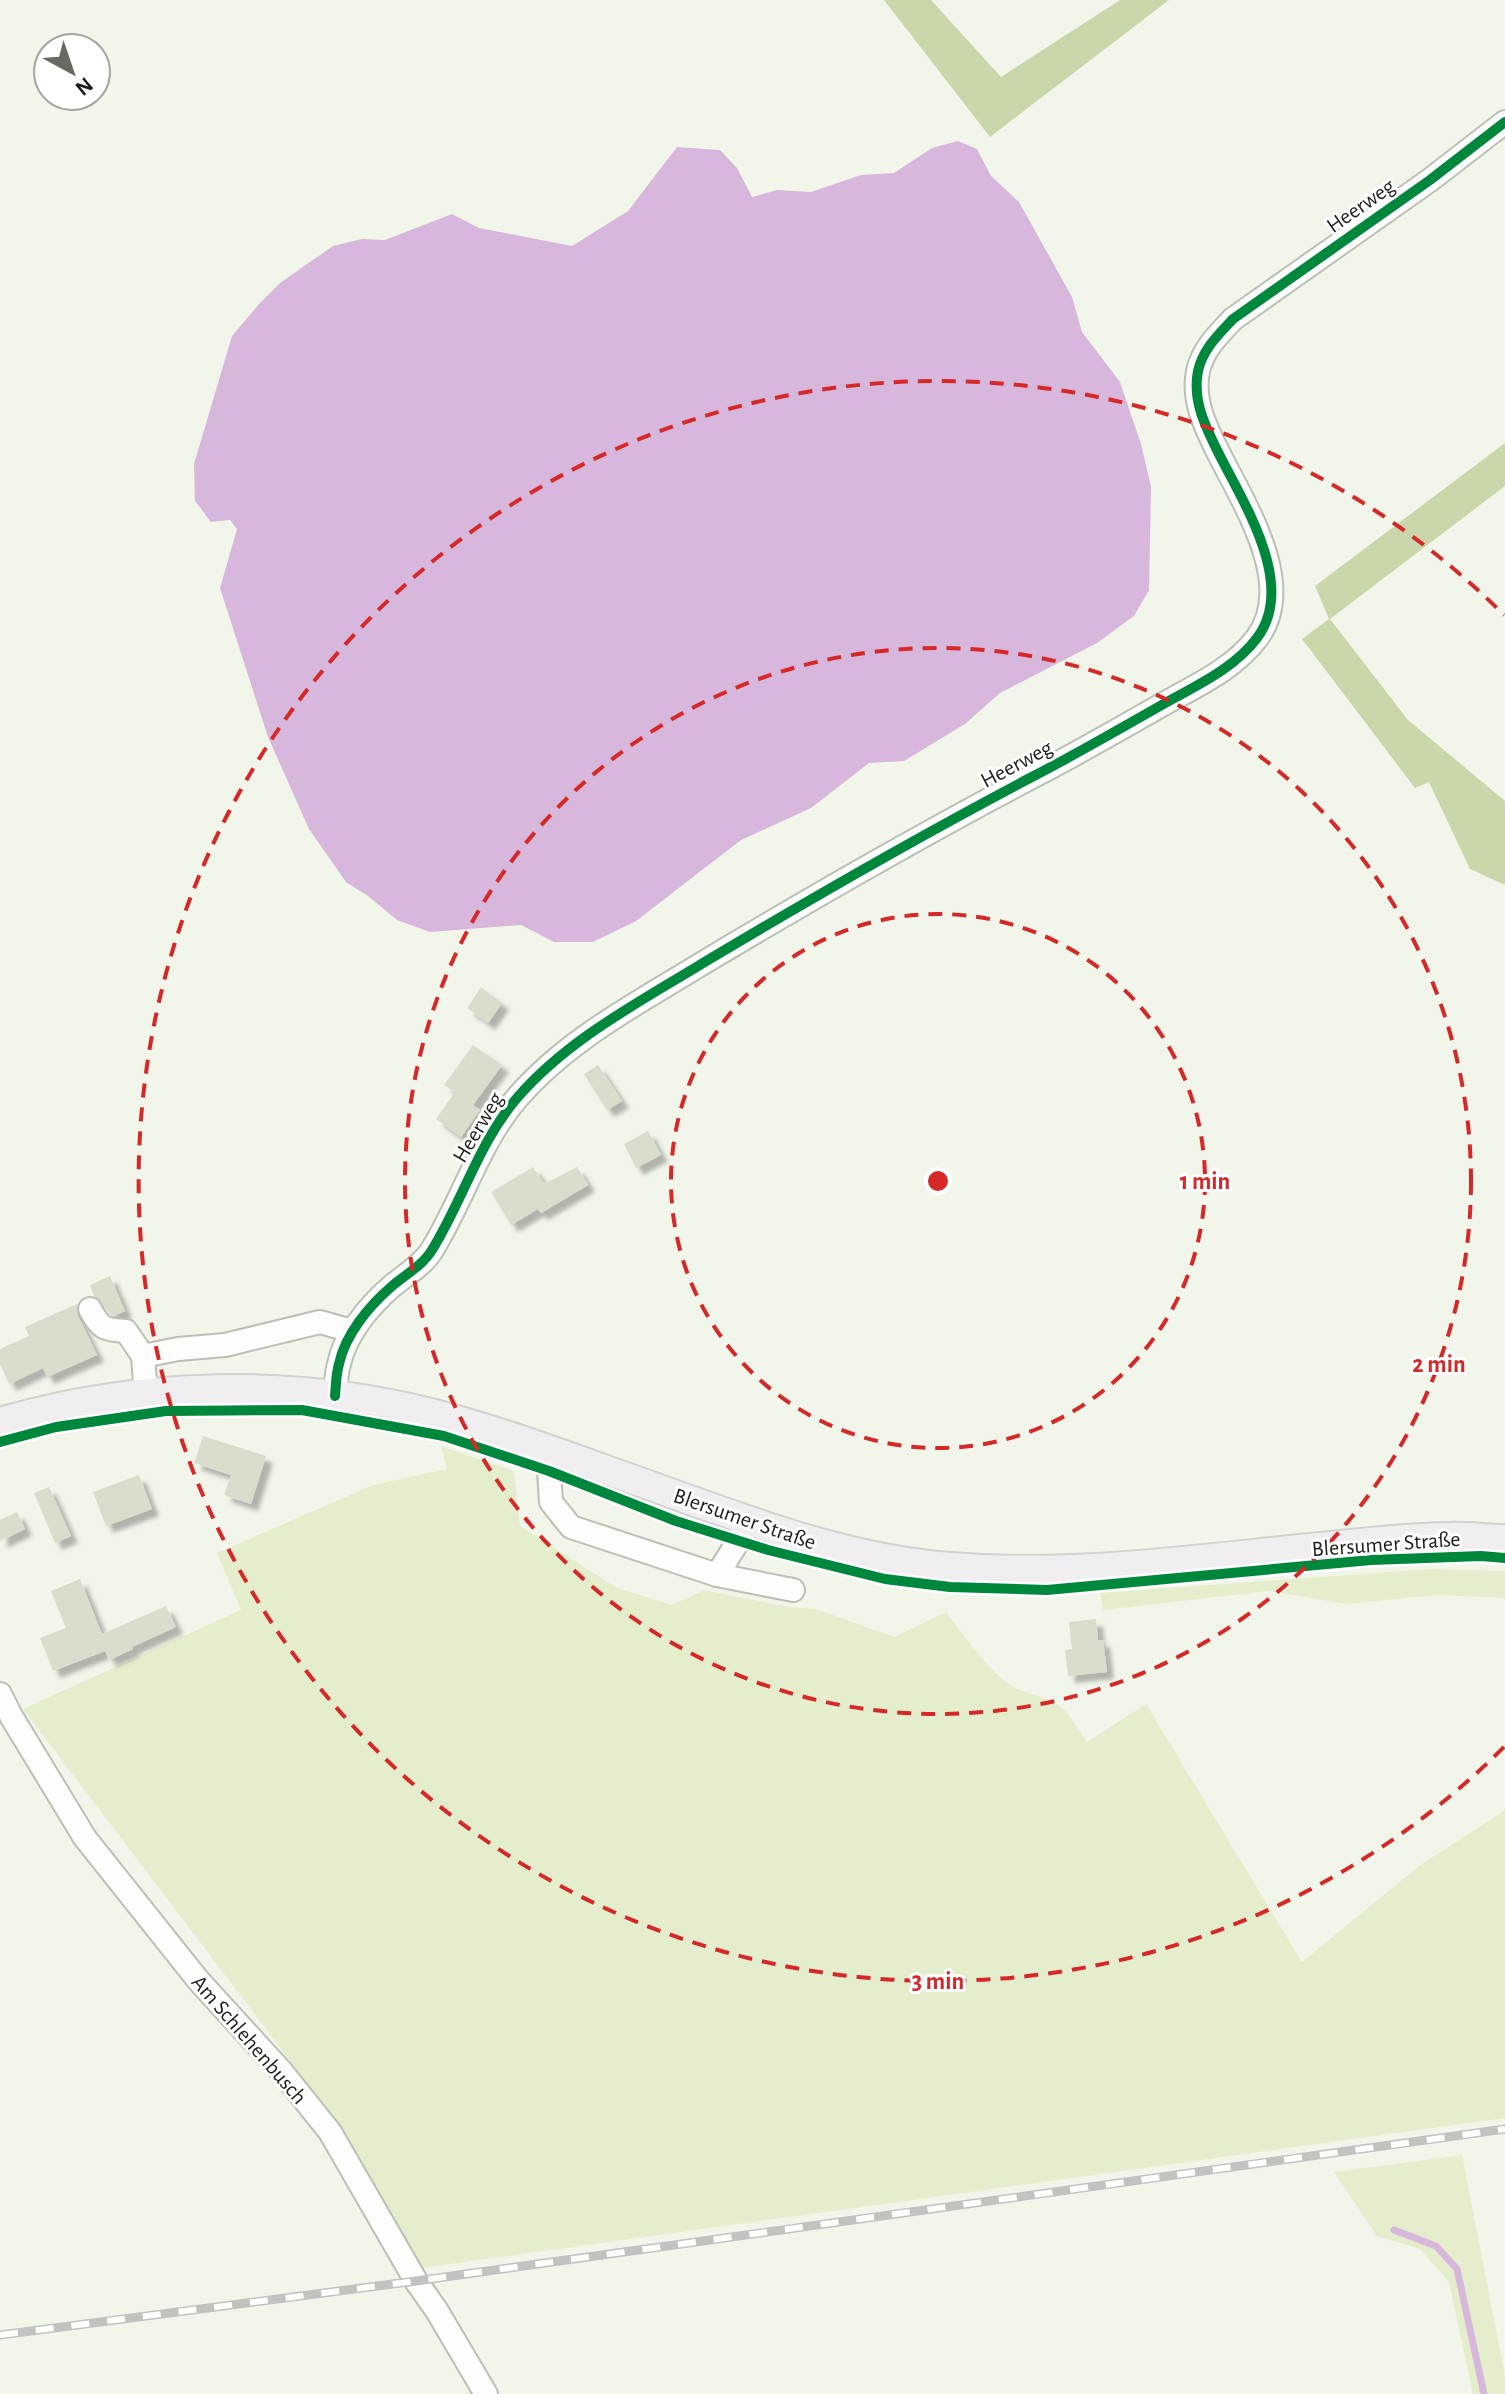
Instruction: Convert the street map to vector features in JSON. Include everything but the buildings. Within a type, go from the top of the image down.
[{"type":"main road","name":"Blersumer Straße","points":[[0,1422],[64,1406],[146,1394],[209,1390],[335,1396],[434,1414],[555,1452],[824,1545],[913,1563],[951,1567],[1038,1571],[1376,1541],[1452,1537],[1505,1539]]},
{"type":"street","name":"Heerweg","points":[[335,1396],[339,1361],[352,1331],[387,1290],[428,1257],[450,1222],[479,1155],[516,1100],[552,1062],[599,1026],[798,906],[934,828],[1073,756],[1226,668],[1258,637],[1270,609],[1272,576],[1260,537],[1198,404],[1198,373],[1207,348],[1233,319],[1430,180],[1505,122]]},
{"type":"street","points":[[90,1309],[105,1330],[126,1331],[143,1356],[146,1394]]},
{"type":"street","points":[[143,1356],[225,1345],[320,1322],[352,1331]]},
{"type":"street","points":[[555,1452],[549,1471],[551,1502],[571,1527],[717,1575],[793,1590]]},
{"type":"street","points":[[717,1575],[748,1521]]},
{"type":"street","name":"Am Schlehenbusch","points":[[0,1694],[85,1838],[198,1980],[282,2072],[330,2132],[486,2394]]},
{"type":"green space","points":[[884,0],[931,0],[1001,77],[1120,0],[1169,0],[990,137]]},
{"type":"green space","points":[[1505,443],[1505,486],[1330,619],[1408,720],[1505,801],[1505,885],[1470,869],[1429,782],[1415,788],[1302,639],[1329,619],[1315,586]]},
{"type":"green space","points":[[441,1446],[514,1471],[520,1526],[617,1588],[672,1605],[704,1590],[788,1607],[816,1609],[894,1637],[946,1612],[1000,1677],[1018,1689],[1056,1703],[1072,1718],[1087,1742],[1146,1704],[1302,1962],[1419,1866],[1505,1810],[1505,2118],[421,2268],[342,2129],[23,1709],[241,1610],[217,1553],[373,1485],[447,1469]]},
{"type":"green space","points":[[1430,1569],[1505,1571],[1505,1598],[1437,1595],[1347,1604],[1268,1591],[1103,1610],[1100,1593]]},
{"type":"green space","points":[[1462,2155],[1505,2376],[1505,2394],[1473,2394],[1449,2282],[1420,2249],[1377,2236],[1334,2172]]},
{"type":"shaded area","points":[[958,141],[977,149],[991,176],[1019,202],[1072,297],[1082,332],[1120,382],[1141,444],[1151,487],[1149,590],[1134,616],[1097,643],[1000,693],[965,724],[904,761],[869,763],[811,808],[741,840],[636,921],[593,942],[554,942],[521,925],[430,932],[397,920],[346,882],[309,829],[268,737],[220,588],[237,529],[230,520],[211,522],[195,501],[194,464],[232,336],[280,283],[333,246],[362,239],[385,240],[452,214],[479,228],[572,246],[628,211],[677,147],[720,150],[737,168],[752,197],[777,190],[811,192],[861,175],[894,173],[932,148]]},
{"type":"waterway","points":[[1394,2230],[1436,2246],[1457,2269],[1484,2394]]},
{"type":"railway","points":[[0,2335],[416,2281],[1505,2129]]},
{"type":"cycle path","points":[[335,1396],[339,1364],[352,1332],[366,1312],[428,1255],[492,1133],[517,1098],[558,1058],[629,1008],[743,939],[905,846],[1199,685],[1247,649],[1268,617],[1271,594],[1269,570],[1253,520],[1201,414],[1197,382],[1203,356],[1233,319],[1430,180],[1505,122]]},
{"type":"cycle path","points":[[0,1442],[56,1427],[166,1411],[302,1410],[444,1436],[549,1471],[676,1521],[768,1550],[885,1579],[950,1587],[1047,1590],[1371,1560],[1505,1558]]}]
